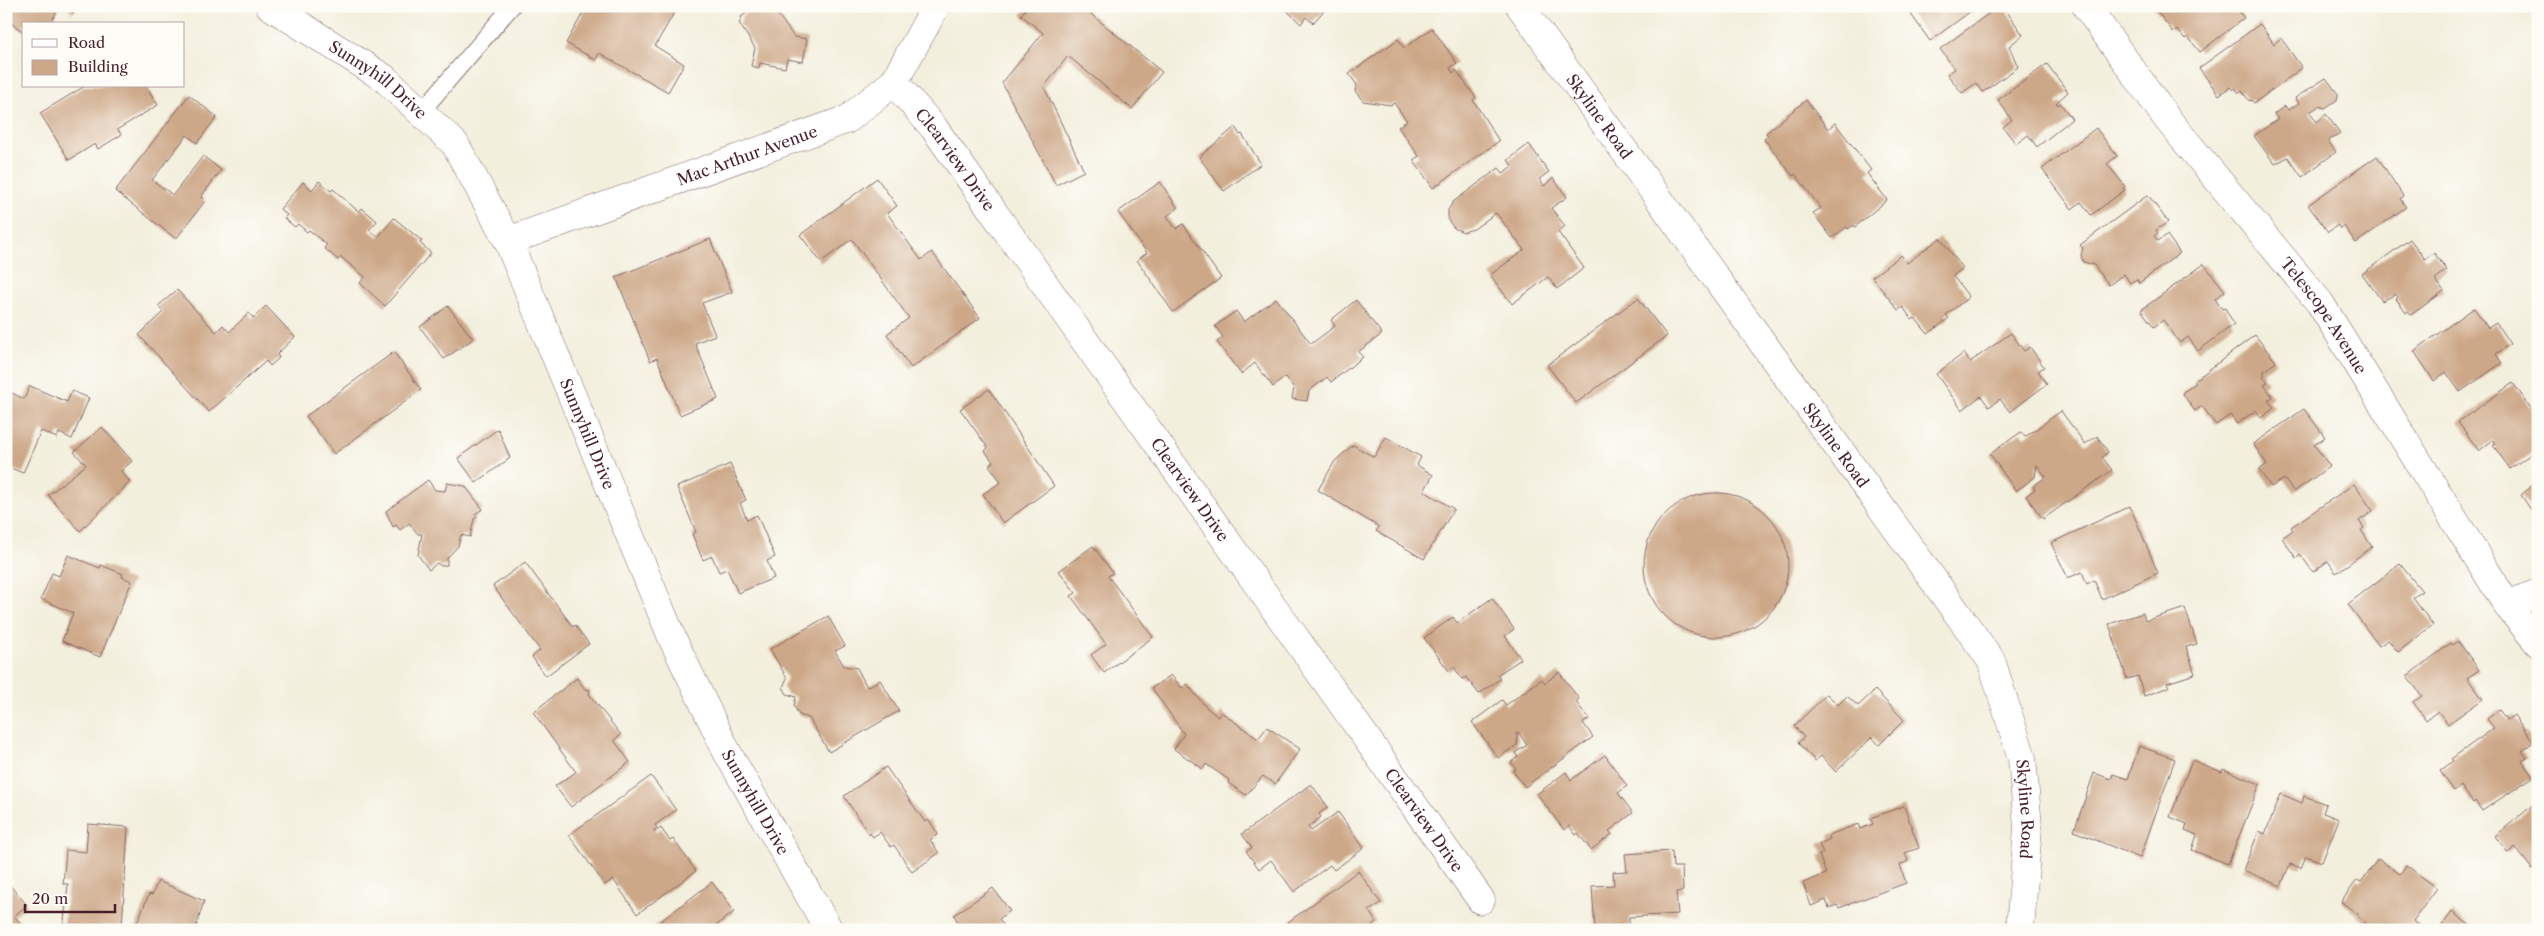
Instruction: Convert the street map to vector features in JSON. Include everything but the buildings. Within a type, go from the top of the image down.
[{"type":"street","name":"Sunnyhill Drive","points":[[270,6],[384,78],[455,144],[508,241],[673,640],[727,752],[828,930]]},
{"type":"street","name":"Mac Arthur Avenue","points":[[508,241],[848,119],[894,82],[936,6]]},
{"type":"street","name":"Skyline Road","points":[[1520,6],[1991,660],[2022,758],[2028,827],[2020,930]]},
{"type":"street","name":"Telescope Avenue","points":[[2086,6],[2168,120],[2320,302],[2507,605],[2538,643]]},
{"type":"street","name":"Clearview Drive","points":[[894,82],[934,128],[1481,900]]},
{"type":"street","points":[[2507,605],[2538,593]]},
{"type":"lane","points":[[421,112],[512,6]]}]
